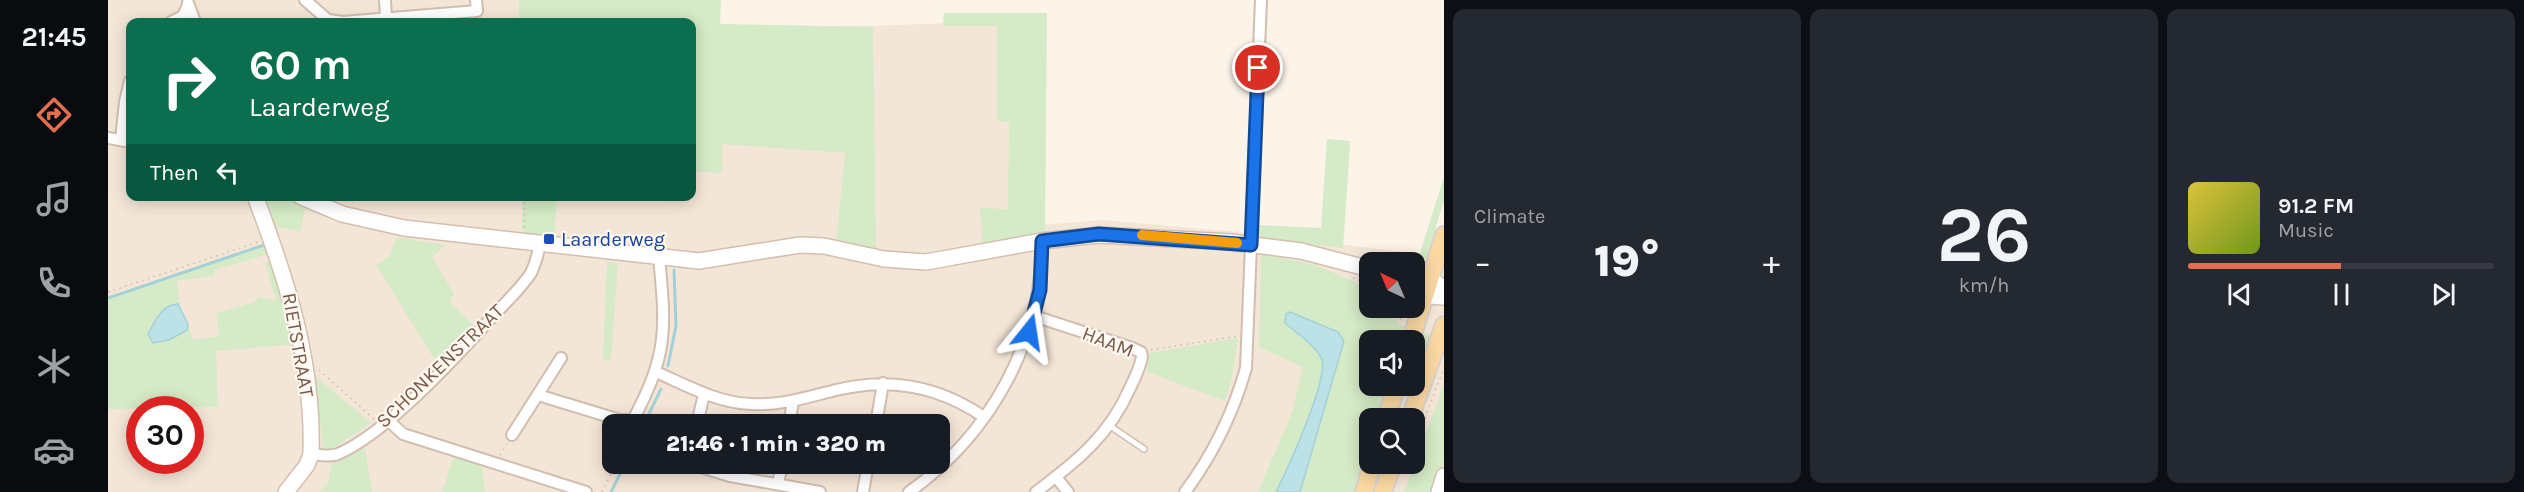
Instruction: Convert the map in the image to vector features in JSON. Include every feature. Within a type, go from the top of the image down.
[{"type":"main road","points":[[1425,270],[1444,235]]},
{"type":"main road","points":[[1414,408],[1444,326]]},
{"type":"main road","points":[[1364,492],[1369,474]]},
{"type":"main road","points":[[1383,492],[1390,474]]},
{"type":"street","points":[[188,3],[199,0]]},
{"type":"street","points":[[305,0],[326,18]]},
{"type":"street","points":[[384,0],[386,18],[463,11],[477,5]]},
{"type":"street","points":[[1185,492],[1222,435],[1237,402],[1246,368],[1261,0]]},
{"type":"street","points":[[183,18],[188,3]]},
{"type":"street","points":[[188,3],[194,18]]},
{"type":"street","points":[[108,138],[126,141],[126,98]]},
{"type":"street","name":"RIETSTRAAT","points":[[257,201],[298,321],[306,368],[311,453]]},
{"type":"street","points":[[312,201],[342,214],[404,228],[699,261],[800,245],[824,246],[884,259],[926,262],[1042,241],[1099,234],[1301,251],[1359,266]]},
{"type":"street","points":[[909,492],[944,462],[984,417],[1013,373],[1034,316],[1040,290],[1042,241]]},
{"type":"street","name":"SCHONKENSTRAAT","points":[[311,453],[327,456],[339,454],[384,423],[448,364],[524,282],[537,261],[533,242]]},
{"type":"street","points":[[538,395],[627,422],[633,420],[656,372],[664,338],[659,257]]},
{"type":"street","points":[[1425,278],[1444,289]]},
{"type":"street","points":[[1425,294],[1444,297]]},
{"type":"street","name":"HAAM","points":[[1034,316],[1141,352],[1140,364],[1110,426],[1094,445],[1036,492]]},
{"type":"street","points":[[512,435],[561,358]]},
{"type":"street","points":[[656,372],[704,394],[748,404],[793,402],[840,389],[883,383],[925,388],[947,394],[984,417]]},
{"type":"street","points":[[878,414],[883,383]]},
{"type":"street","points":[[699,414],[704,394]]},
{"type":"street","points":[[791,414],[793,402]]},
{"type":"street","points":[[384,423],[403,434],[586,492]]},
{"type":"street","points":[[286,492],[300,475],[311,453]]},
{"type":"street","points":[[724,474],[820,492]]},
{"type":"street","points":[[778,484],[780,474]]},
{"type":"street","points":[[863,492],[866,474]]},
{"type":"street","points":[[1438,492],[1444,476]]},
{"type":"street","points":[[1056,477],[1068,492]]},
{"type":"lane","points":[[1110,426],[1144,449]]},
{"type":"path","points":[[525,201],[533,242]]},
{"type":"path","points":[[108,292],[271,238]]},
{"type":"path","points":[[1141,352],[1249,333]]},
{"type":"path","points":[[306,368],[318,370],[384,423]]},
{"type":"path","points":[[1425,417],[1444,368]]},
{"type":"path","points":[[495,464],[512,435]]},
{"type":"path","points":[[602,492],[611,474]]},
{"type":"shaded area","points":[[108,0],[527,0],[528,18],[126,18],[126,201],[696,201],[696,32],[1040,20],[1041,225],[1102,220],[1229,231],[1405,252],[1359,252],[1359,318],[1425,318],[1425,256],[1444,260],[1444,492],[108,492]]},
{"type":"green space","points":[[519,0],[721,0],[720,24],[873,27],[876,251],[836,244],[845,153],[722,144],[722,173],[696,172],[696,18],[519,18]]},
{"type":"green space","points":[[944,13],[1047,13],[1045,237],[983,247],[980,208],[1008,209],[1009,122],[997,121],[997,26],[943,26]]},
{"type":"green space","points":[[1327,139],[1349,141],[1350,145],[1343,248],[1256,237],[1257,225],[1321,228]]},
{"type":"green space","points":[[1444,177],[1444,201],[1426,259],[1425,252],[1420,252]]},
{"type":"green space","points":[[264,201],[298,201],[310,209],[327,213],[326,217],[305,210],[300,231],[276,227],[268,205]]},
{"type":"green space","points":[[522,201],[557,201],[554,241],[522,237]]},
{"type":"green space","points":[[396,237],[446,245],[432,257],[454,294],[450,301],[477,329],[438,365],[376,265],[390,256]]},
{"type":"green space","points":[[268,244],[271,253],[215,270],[214,276],[177,281],[180,307],[178,304],[159,315],[149,338],[153,343],[169,340],[187,330],[188,324],[193,340],[219,336],[216,313],[255,302],[259,297],[276,301],[265,263],[273,261],[297,347],[288,345],[216,351],[218,407],[204,407],[204,396],[126,396],[126,409],[108,409],[108,299]]},
{"type":"green space","points":[[1261,253],[1318,266],[1359,284],[1359,318],[1395,318],[1398,323],[1409,329],[1359,330],[1359,396],[1388,396],[1384,408],[1359,408],[1359,474],[1363,474],[1357,492],[1300,492],[1342,350],[1338,332],[1291,312],[1286,313],[1286,324],[1320,355],[1322,371],[1313,405],[1276,492],[1258,492],[1292,413],[1303,367],[1259,347]]},
{"type":"green space","points":[[607,262],[618,263],[611,361],[603,359]]},
{"type":"green space","points":[[1425,333],[1430,335],[1425,350]]},
{"type":"green space","points":[[1238,338],[1232,378],[1225,401],[1147,372],[1149,353]]},
{"type":"green space","points":[[314,375],[371,423],[328,452],[323,448]]},
{"type":"green space","points":[[1444,384],[1444,461],[1434,492],[1404,492],[1411,474],[1425,474],[1425,435]]},
{"type":"green space","points":[[365,448],[372,492],[319,492],[328,483],[332,462]]},
{"type":"green space","points":[[454,456],[482,464],[485,492],[442,492]]},
{"type":"water","points":[[178,304],[188,324],[187,330],[169,340],[153,343],[148,334],[157,319],[167,307]]},
{"type":"water","points":[[1290,312],[1338,332],[1344,341],[1300,492],[1276,492],[1313,405],[1322,371],[1322,360],[1316,350],[1285,323],[1286,314]]},
{"type":"waterway","points":[[108,298],[267,244]]},
{"type":"waterway","points":[[668,366],[676,326],[674,270]]},
{"type":"waterway","points":[[649,414],[661,389]]},
{"type":"waterway","points":[[611,492],[620,474]]},
{"type":"slow traffic","points":[[1142,235],[1237,243]]},
{"type":"place","name":"Laarderweg","points":[[549,239]]},
{"type":"route","points":[[1029,332],[1040,290],[1042,241],[1099,234],[1140,235],[1251,245],[1258,68]]}]
